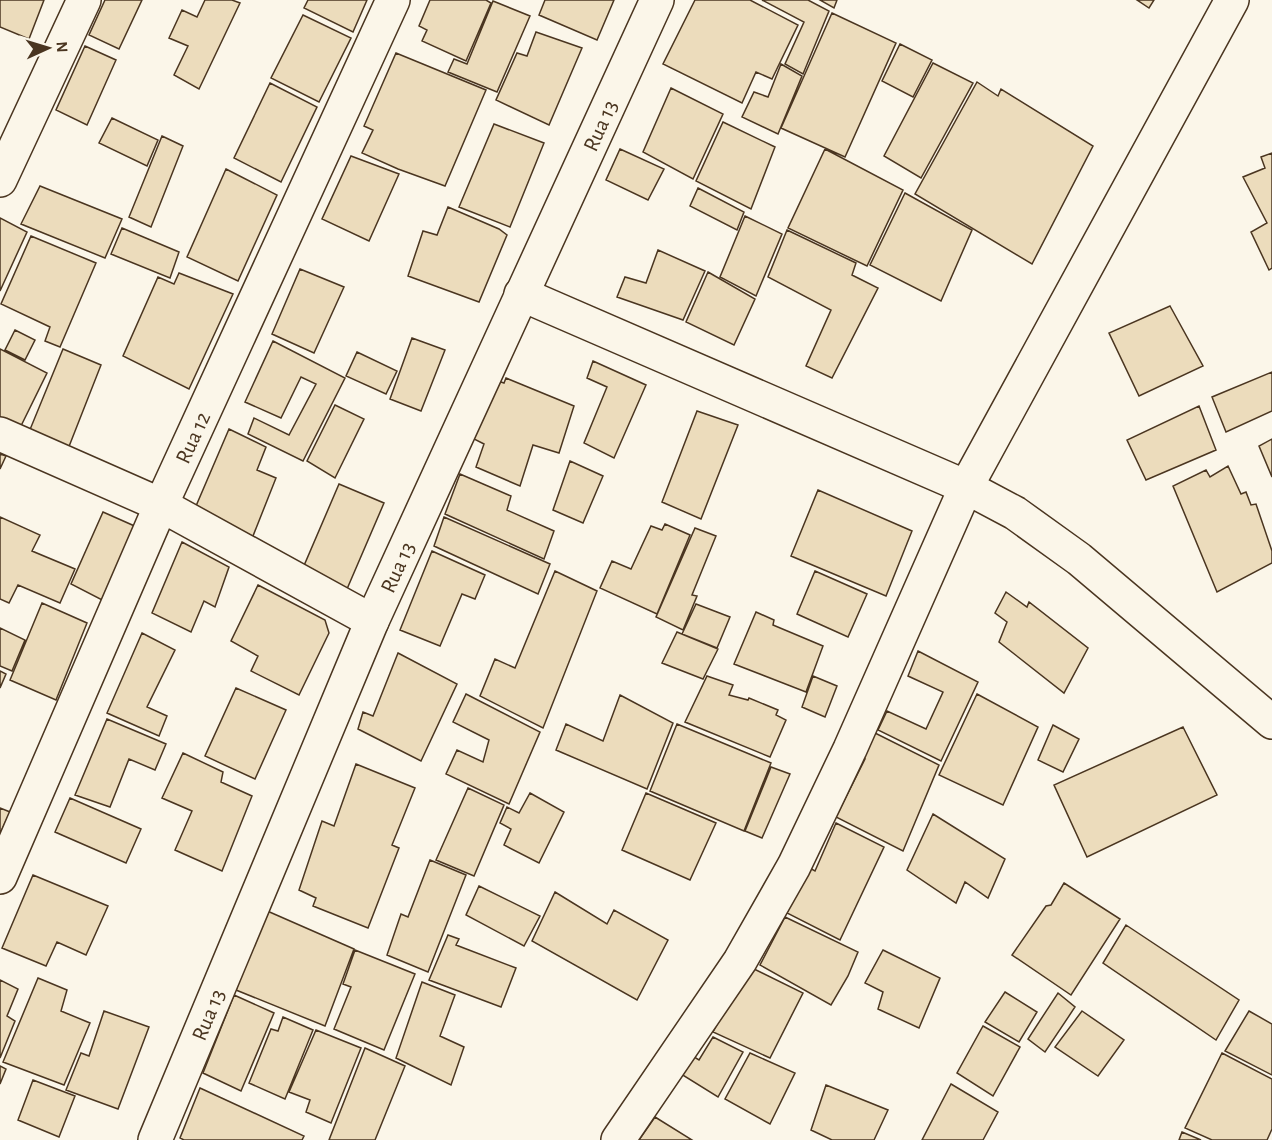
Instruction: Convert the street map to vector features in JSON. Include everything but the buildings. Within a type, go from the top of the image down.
[{"type":"street","points":[[0,180],[84,0]]},
{"type":"street","name":"Rua 12","points":[[0,877],[161,505],[393,0]]},
{"type":"street","name":"Rua 13","points":[[155,1140],[372,621],[657,0]]},
{"type":"street","points":[[618,1140],[740,962],[794,866],[850,749],[966,487],[1232,0]]},
{"type":"street","points":[[521,294],[966,487],[1015,513],[1079,560],[1272,722]]},
{"type":"street","points":[[0,434],[161,505],[372,621]]}]
